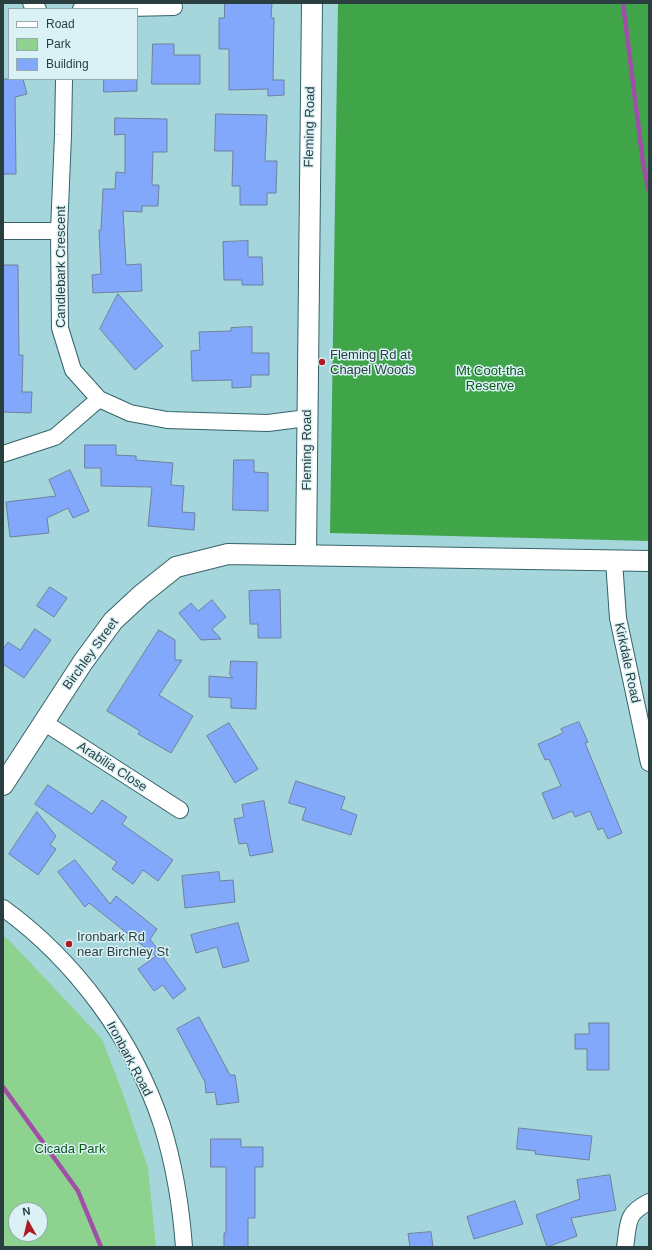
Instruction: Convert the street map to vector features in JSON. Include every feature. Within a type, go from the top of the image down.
[{"type":"street","name":"Fleming Road","points":[[306,555],[312,3]]},
{"type":"street","points":[[128,8],[174,7]]},
{"type":"street","name":"Candlebark Crescent","points":[[64,80],[59,231],[60,328],[73,370],[99,399],[130,413],[167,420],[268,423],[307,418]]},
{"type":"street","points":[[3,231],[59,231]]},
{"type":"street","points":[[3,454],[55,437],[99,399]]},
{"type":"street","name":"Birchley Street","points":[[3,785],[83,662],[113,621],[141,595],[176,567],[228,554],[306,555]]},
{"type":"street","points":[[306,555],[649,561]]},
{"type":"street","name":"Kirkdale Road","points":[[614,561],[618,618],[649,763]]},
{"type":"street","name":"Arabilia Close","points":[[44,723],[180,810]]},
{"type":"street","name":"Ironbark Road","points":[[3,908],[44,942],[76,976],[109,1021],[138,1069],[161,1125],[169,1151],[176,1183],[184,1247]]},
{"type":"street","points":[[625,1247],[630,1217],[636,1208],[649,1202]]},
{"type":"green space","name":"Mt Coot-tha Reserve","points":[[338,3],[649,3],[649,541],[330,533]]},
{"type":"green space","name":"Cicada Park","points":[[3,936],[9,940],[102,1039],[122,1091],[148,1168],[156,1247],[3,1247]]},
{"type":"building","points":[[225,3],[272,3],[271,18],[274,18],[273,80],[284,80],[284,95],[268,96],[268,89],[229,90],[229,49],[219,49],[219,18],[224,18]]},
{"type":"building","points":[[153,44],[174,44],[174,55],[200,55],[200,84],[152,84]]},
{"type":"building","points":[[3,79],[23,80],[27,94],[15,97],[16,174],[3,174]]},
{"type":"building","points":[[104,80],[137,80],[137,91],[104,92]]},
{"type":"building","points":[[216,114],[267,115],[265,161],[277,161],[276,193],[267,193],[267,205],[240,205],[240,186],[232,186],[233,151],[215,151]]},
{"type":"building","points":[[115,118],[167,119],[167,152],[153,152],[152,185],[159,185],[158,206],[142,206],[142,212],[123,211],[126,265],[141,264],[142,291],[93,293],[92,275],[101,274],[99,230],[101,230],[103,189],[115,189],[116,172],[125,173],[125,134],[115,135]]},
{"type":"building","points":[[248,241],[248,257],[262,257],[263,285],[242,285],[242,280],[224,280],[223,242]]},
{"type":"building","points":[[3,265],[18,265],[19,355],[23,355],[22,392],[32,392],[31,413],[3,412]]},
{"type":"building","points":[[118,294],[163,346],[135,370],[100,329]]},
{"type":"building","points":[[252,327],[252,353],[269,353],[269,375],[251,375],[251,387],[232,388],[232,380],[192,381],[191,351],[200,350],[199,332],[231,331],[231,328]]},
{"type":"building","points":[[85,445],[116,445],[116,455],[136,456],[136,460],[173,463],[171,485],[184,486],[182,512],[195,513],[194,530],[148,526],[152,487],[101,486],[101,468],[85,468]]},
{"type":"building","points":[[234,460],[254,460],[254,472],[268,473],[268,511],[233,510]]},
{"type":"building","points":[[70,470],[89,511],[73,518],[68,508],[47,518],[49,533],[10,537],[6,502],[56,496],[49,480]]},
{"type":"building","points":[[50,587],[67,598],[54,617],[37,606]]},
{"type":"building","points":[[280,590],[281,638],[258,638],[258,624],[250,624],[249,591]]},
{"type":"building","points":[[212,600],[226,617],[212,629],[221,639],[201,640],[179,613],[191,603],[198,611]]},
{"type":"building","points":[[35,629],[51,640],[24,678],[3,664],[3,649],[8,642],[20,650]]},
{"type":"building","points":[[159,630],[175,640],[175,660],[182,660],[159,695],[193,716],[171,753],[138,734],[140,731],[107,711]]},
{"type":"building","points":[[231,661],[257,662],[256,709],[231,708],[231,698],[209,697],[209,676],[233,678],[230,675]]},
{"type":"building","points":[[579,722],[588,742],[585,743],[622,833],[608,839],[603,828],[598,830],[590,811],[575,817],[572,811],[553,819],[542,793],[561,786],[549,759],[545,760],[538,744],[563,733],[561,729]]},
{"type":"building","points":[[229,723],[258,769],[235,783],[207,736]]},
{"type":"building","points":[[296,781],[345,797],[341,809],[357,815],[351,835],[302,820],[306,808],[289,803]]},
{"type":"building","points":[[48,785],[92,814],[102,800],[127,817],[122,824],[173,860],[158,881],[143,870],[133,884],[112,869],[117,862],[35,804]]},
{"type":"building","points":[[264,801],[273,852],[250,856],[247,843],[239,844],[234,819],[244,817],[242,805]]},
{"type":"building","points":[[37,812],[56,836],[50,845],[56,849],[38,875],[9,854]]},
{"type":"building","points":[[75,860],[110,904],[116,896],[157,929],[150,939],[186,989],[173,999],[163,985],[154,991],[138,969],[156,956],[89,903],[85,907],[58,872]]},
{"type":"building","points":[[219,872],[220,881],[233,880],[235,902],[185,908],[182,876]]},
{"type":"building","points":[[238,923],[249,961],[223,968],[217,947],[196,953],[191,935]]},
{"type":"building","points":[[199,1017],[230,1075],[235,1075],[239,1102],[217,1105],[215,1092],[206,1093],[205,1082],[177,1029]]},
{"type":"building","points":[[589,1023],[609,1023],[609,1070],[587,1070],[587,1049],[575,1049],[575,1034],[589,1034]]},
{"type":"building","points":[[519,1128],[592,1136],[589,1160],[535,1154],[536,1151],[517,1149]]},
{"type":"building","points":[[211,1139],[241,1139],[241,1147],[263,1147],[263,1167],[255,1167],[255,1218],[248,1218],[248,1247],[224,1247],[224,1233],[226,1233],[226,1167],[211,1167]]},
{"type":"building","points":[[610,1175],[616,1210],[571,1218],[577,1236],[547,1247],[536,1215],[580,1199],[577,1180]]},
{"type":"building","points":[[515,1201],[523,1224],[474,1239],[467,1217]]},
{"type":"building","points":[[431,1232],[433,1247],[410,1247],[408,1234]]},
{"type":"waterway","points":[[623,3],[643,163],[649,191]]},
{"type":"waterway","points":[[3,1087],[78,1191],[101,1247]]},
{"type":"place","name":"Fleming Rd at Chapel Woods","points":[[322,362]]},
{"type":"place","name":"Ironbark Rd near Birchley St","points":[[69,944]]}]
